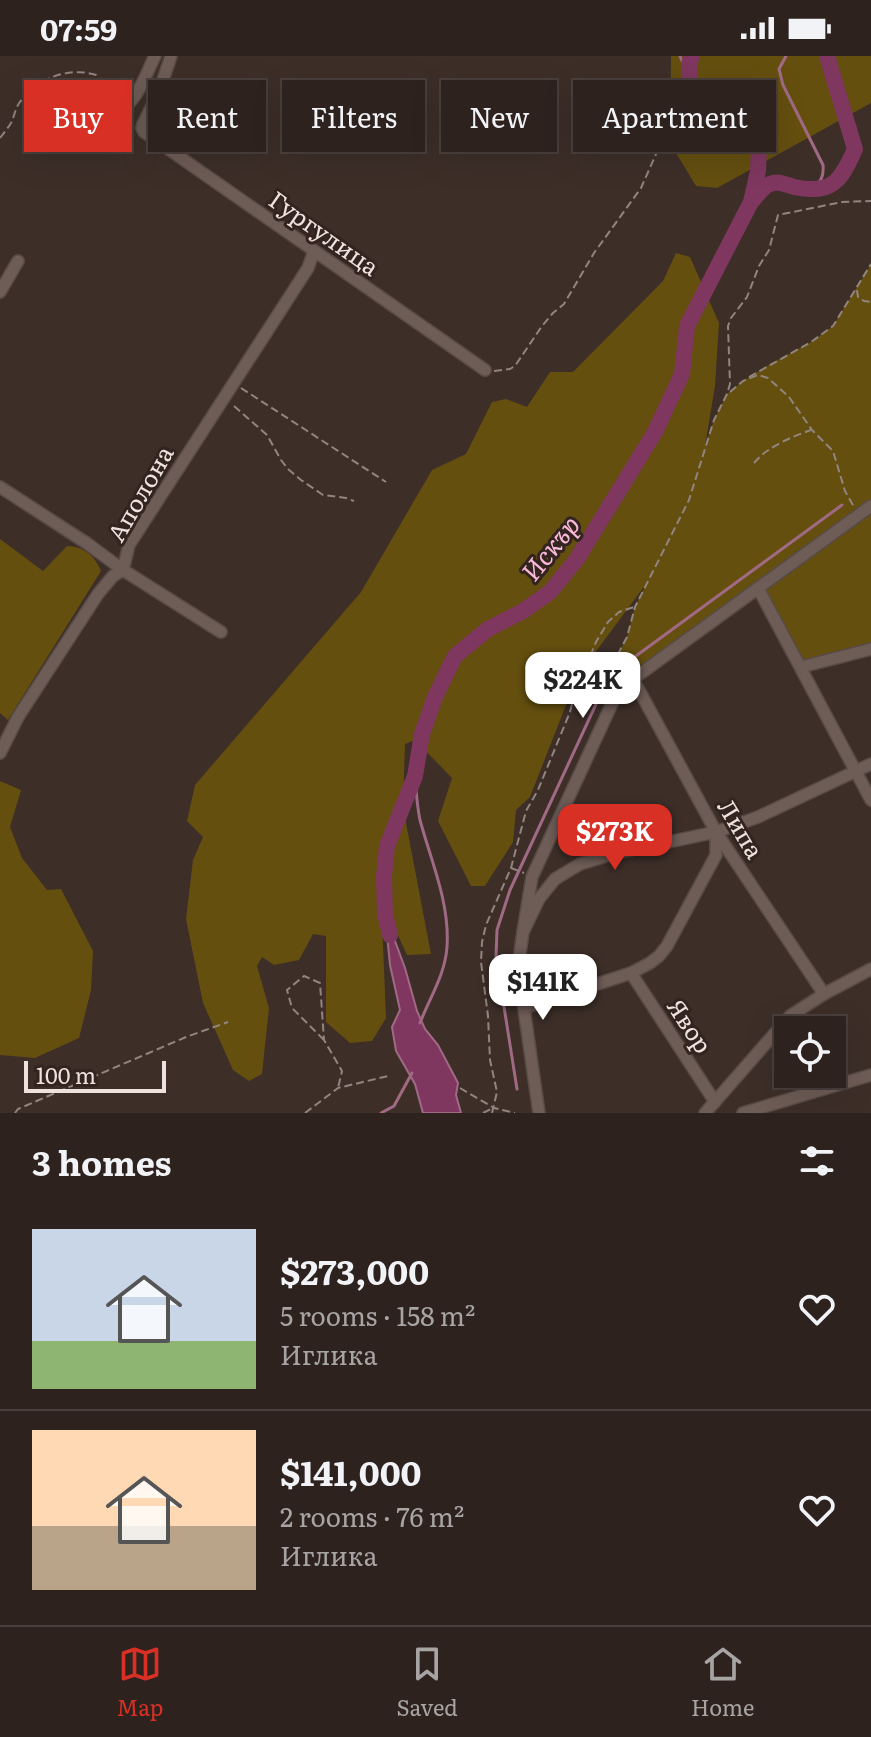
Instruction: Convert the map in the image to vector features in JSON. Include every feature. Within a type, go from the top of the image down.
[{"type":"street","points":[[132,102],[155,56]]},
{"type":"street","name":"Гургулица","points":[[171,56],[142,128],[144,132],[485,370]]},
{"type":"street","name":"Аполона","points":[[0,753],[18,717],[91,605],[113,576],[123,570],[129,545],[308,268],[314,251]]},
{"type":"street","points":[[0,292],[18,261]]},
{"type":"street","points":[[0,487],[221,632]]},
{"type":"street","points":[[539,1113],[518,967],[532,877],[616,695],[629,677],[871,506]]},
{"type":"street","points":[[758,588],[871,800]]},
{"type":"street","points":[[801,667],[871,649]]},
{"type":"street","name":"Липа","points":[[629,677],[716,832],[824,994]]},
{"type":"street","points":[[523,932],[539,899],[555,879],[580,864],[616,853],[716,832],[758,817],[871,764]]},
{"type":"street","points":[[524,1008],[631,973],[659,956],[716,855],[716,832]]},
{"type":"street","points":[[705,1113],[790,1016],[871,969]]},
{"type":"street","name":"Явор","points":[[631,973],[715,1102]]},
{"type":"street","points":[[743,1113],[871,1075]]},
{"type":"path","points":[[47,80],[76,71],[96,75],[100,80]]},
{"type":"path","points":[[0,138],[13,121],[24,98]]},
{"type":"path","points":[[485,370],[498,371],[515,366],[542,326],[564,304],[594,253],[641,188],[657,152]]},
{"type":"path","points":[[629,677],[616,665],[617,656],[627,637],[635,607],[689,500],[714,420],[730,384],[728,326],[747,297],[769,250],[778,215],[829,204],[871,201]]},
{"type":"path","points":[[727,394],[833,326],[871,264]]},
{"type":"path","points":[[857,289],[858,297],[871,302]]},
{"type":"path","points":[[743,381],[758,375],[768,378],[789,397],[812,430],[833,451],[845,491],[859,515]]},
{"type":"path","points":[[233,383],[386,482]]},
{"type":"path","points":[[224,396],[262,430],[288,469],[301,480],[323,495],[354,501]]},
{"type":"path","points":[[754,463],[780,443],[812,430]]},
{"type":"path","points":[[492,1113],[497,1092],[490,1060],[483,982],[482,942],[486,925],[511,868],[526,811],[538,790],[596,642],[608,622],[619,612],[635,607]]},
{"type":"path","points":[[511,868],[525,874]]},
{"type":"path","points":[[324,1040],[320,983],[304,976],[287,990],[292,1008],[324,1040],[342,1071],[338,1088]]},
{"type":"path","points":[[15,1113],[18,1109],[186,1037],[228,1022]]},
{"type":"path","points":[[305,1113],[338,1088],[388,1076]]},
{"type":"path","points":[[460,1088],[494,1108],[515,1113]]},
{"type":"path","points":[[483,1113],[494,1108]]},
{"type":"shaded area","points":[[671,56],[871,56],[871,103],[717,188],[696,186],[675,152],[776,152],[776,80],[671,80]]},
{"type":"shaded area","points":[[676,253],[690,257],[719,323],[715,386],[705,446],[727,394],[833,326],[871,264],[871,649],[801,667],[758,588],[633,679],[616,665],[617,656],[646,584],[577,677],[530,797],[516,810],[513,842],[485,886],[471,886],[438,821],[452,778],[415,740],[405,744],[403,807],[431,954],[407,955],[390,918],[382,920],[386,1018],[372,1041],[350,1043],[326,1022],[326,936],[313,934],[299,960],[274,965],[262,957],[257,966],[269,1008],[262,1074],[249,1081],[233,1070],[203,1003],[186,919],[193,860],[203,837],[187,821],[195,785],[361,592],[432,470],[466,454],[492,402],[506,399],[527,407],[550,372],[573,372],[663,281]]},
{"type":"shaded area","points":[[0,539],[43,571],[67,546],[88,553],[101,571],[8,720],[0,713]]},
{"type":"shaded area","points":[[0,781],[21,790],[10,827],[22,858],[47,890],[61,889],[93,951],[91,990],[79,1038],[35,1058],[0,1055]]},
{"type":"shaded area","points":[[385,914],[417,1011],[458,1083],[456,1095],[461,1113],[423,1113],[415,1084],[396,1051],[392,1027],[400,1010],[390,965]]},
{"type":"waterway","points":[[680,56],[690,80]]},
{"type":"waterway","name":"Искър","points":[[390,935],[385,914],[387,846],[415,776],[422,734],[435,697],[455,656],[488,629],[523,611],[550,592],[577,559],[655,432],[682,374],[687,326],[751,202],[758,171],[759,146],[744,127],[690,81],[692,56]]},
{"type":"waterway","points":[[786,56],[779,69],[783,85],[823,165],[821,179],[811,189]]},
{"type":"waterway","points":[[752,201],[773,183],[818,189],[834,183],[845,170],[855,149],[827,56]]},
{"type":"waterway","points":[[517,1089],[496,956],[497,930],[510,890],[603,689],[625,664],[842,505]]},
{"type":"waterway","points":[[415,776],[420,820],[443,898],[447,931],[443,967],[420,1023]]},
{"type":"waterway","points":[[381,1113],[394,1106],[412,1073]]}]
